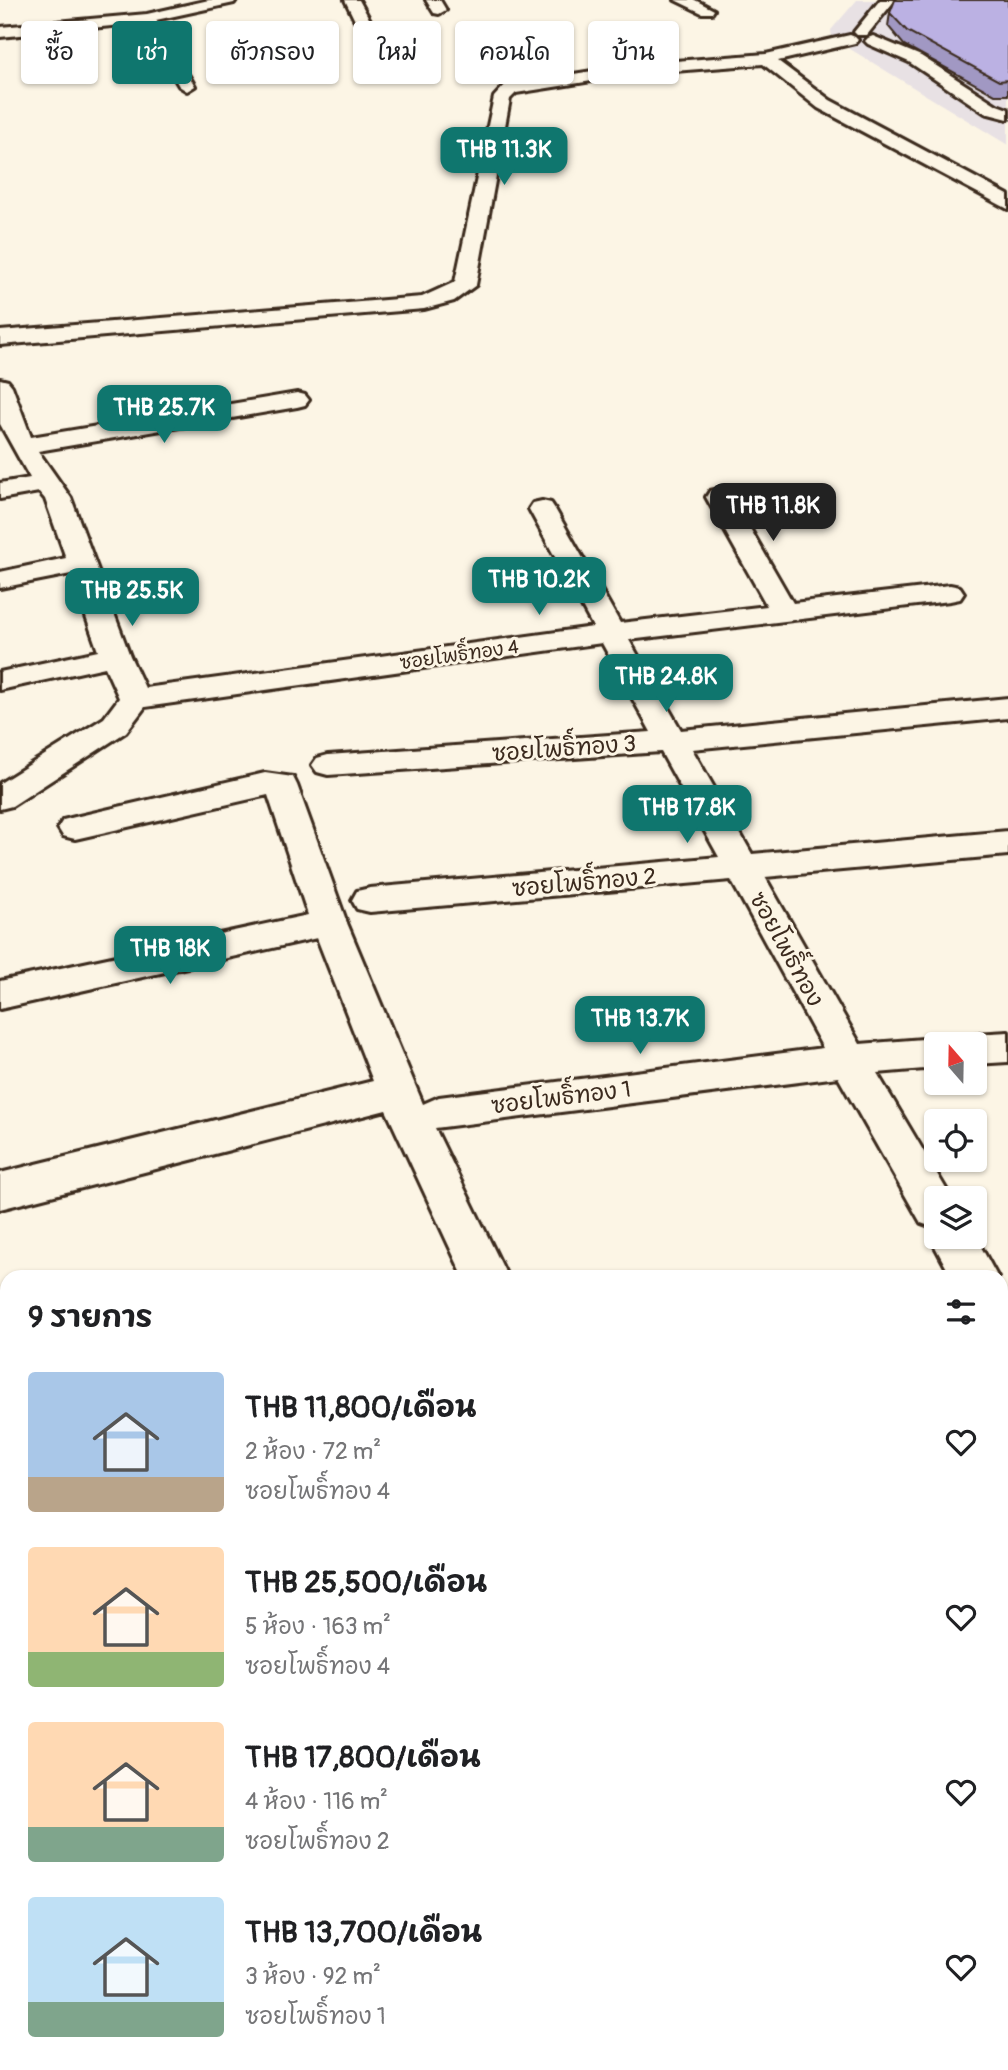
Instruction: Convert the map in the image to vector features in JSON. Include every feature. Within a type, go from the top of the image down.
[{"type":"street","points":[[0,32],[146,18],[229,0]]},
{"type":"street","points":[[352,0],[363,21]]},
{"type":"street","points":[[862,38],[888,0]]},
{"type":"street","points":[[146,18],[187,86]]},
{"type":"street","points":[[0,338],[424,303],[446,296],[465,285],[502,97],[511,89],[636,69],[766,59],[862,38],[915,59],[991,109],[1008,114]]},
{"type":"street","points":[[766,59],[824,104],[1008,202]]},
{"type":"street","points":[[0,386],[2,398],[24,446],[45,482],[58,498],[115,656],[135,699],[115,725],[0,798]]},
{"type":"street","points":[[24,446],[297,400]]},
{"type":"street","points":[[0,491],[45,482]]},
{"type":"street","points":[[719,497],[785,613]]},
{"type":"street","name":"ซอยโพธิ์ทอง","points":[[542,509],[924,1189]]},
{"type":"street","points":[[0,580],[83,563]]},
{"type":"street","name":"ซอยโพธิ์ทอง 4","points":[[135,699],[611,633],[950,593]]},
{"type":"street","points":[[0,681],[115,656]]},
{"type":"street","name":"ซอยโพธิ์ทอง 3","points":[[328,765],[671,741],[1008,708]]},
{"type":"street","points":[[75,828],[265,785],[281,785],[329,923],[397,1091],[482,1270]]},
{"type":"street","name":"ซอยโพธิ์ทอง 2","points":[[370,900],[1008,843]]},
{"type":"street","points":[[0,995],[329,923]]},
{"type":"street","points":[[987,1048],[1008,1047]]},
{"type":"street","points":[[849,1060],[924,1054]]},
{"type":"street","name":"ซอยโพธิ์ทอง 1","points":[[439,1113],[849,1060]]},
{"type":"street","points":[[0,1191],[397,1091]]},
{"type":"street","points":[[959,1249],[971,1270]]},
{"type":"shaded area","points":[[857,0],[1008,0],[1008,145],[832,38],[831,30]]},
{"type":"building","points":[[895,0],[1008,0],[1008,80],[999,81],[907,31],[890,13]]}]
